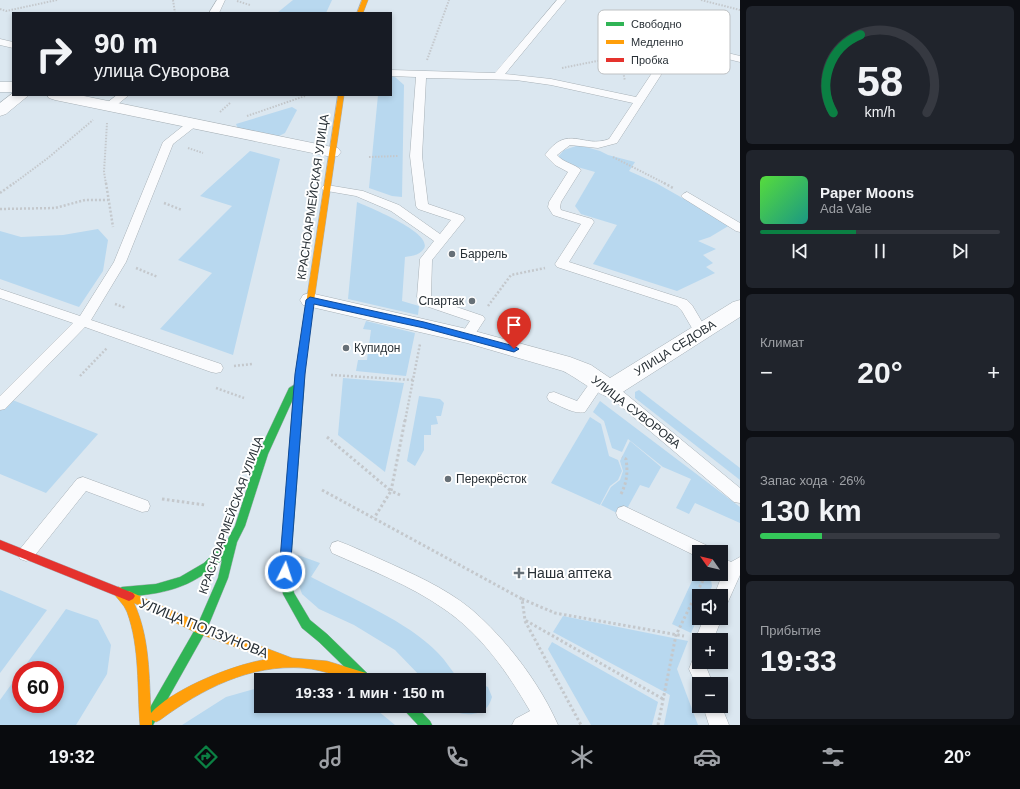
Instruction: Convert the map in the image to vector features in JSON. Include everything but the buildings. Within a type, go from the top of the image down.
[{"type":"main road","points":[[360,12],[365,0]]},
{"type":"main road","name":"КРАСНОАРМЕЙСКАЯ УЛИЦА","points":[[341,96],[300,374],[285,572],[289,594],[306,624],[360,673]]},
{"type":"main road","name":"КРАСНОАРМЕЙСКАЯ УЛИЦА","points":[[146,725],[201,629],[223,578],[232,542],[240,526],[263,454],[300,374]]},
{"type":"main road","name":"УЛИЦА ПОЛЗУНОВА","points":[[119,592],[161,589],[176,584],[191,577],[208,566],[232,542]]},
{"type":"main road","name":"УЛИЦА ПОЛЗУНОВА","points":[[0,544],[119,592],[201,629],[290,662]]},
{"type":"main road","name":"УЛИЦА ПОЛЗУНОВА","points":[[119,592],[127,602],[134,619],[138,638],[146,725]]},
{"type":"main road","points":[[146,725],[171,703],[200,685],[229,673],[252,667],[290,662],[321,665],[347,673]]},
{"type":"main road","points":[[415,713],[426,725]]},
{"type":"street","points":[[0,87],[12,86]]},
{"type":"street","points":[[0,111],[20,96]]},
{"type":"street","points":[[59,96],[332,152]]},
{"type":"street","name":"УЛИЦА СУВОРОВА","points":[[310,300],[473,327],[570,365],[605,385]]},
{"type":"street","name":"УЛИЦА СЕДОВА","points":[[605,385],[700,332],[740,307]]},
{"type":"lane","points":[[215,12],[221,0]]},
{"type":"lane","points":[[498,76],[562,0]]},
{"type":"lane","points":[[0,42],[12,45]]},
{"type":"lane","points":[[730,57],[740,59]]},
{"type":"lane","points":[[392,73],[498,76],[527,79],[639,101]]},
{"type":"lane","points":[[656,74],[613,141],[599,145],[572,140],[559,145],[551,155],[562,166],[575,170],[555,202],[554,208],[558,212],[588,222],[561,264],[682,303],[687,308],[700,332]]},
{"type":"lane","points":[[421,75],[416,156],[422,206],[459,219],[426,259],[424,297],[428,302],[473,327]]},
{"type":"lane","points":[[108,107],[123,96]]},
{"type":"lane","points":[[0,405],[83,322],[120,262],[168,142],[192,124]]},
{"type":"lane","points":[[327,188],[359,193],[395,208],[442,240]]},
{"type":"lane","points":[[687,196],[740,228]]},
{"type":"lane","points":[[0,292],[216,368]]},
{"type":"lane","points":[[554,398],[580,408],[605,385]]},
{"type":"lane","name":"УЛИЦА СУВОРОВА","points":[[605,385],[740,496]]},
{"type":"lane","points":[[26,554],[83,483],[142,506]]},
{"type":"lane","points":[[624,513],[692,546]]},
{"type":"lane","points":[[338,548],[423,588],[464,614],[503,656],[520,678],[545,720],[522,725]]},
{"type":"lane","points":[[724,589],[731,567]]},
{"type":"lane","points":[[702,633],[708,625]]},
{"type":"lane","points":[[715,713],[719,725]]},
{"type":"path","points":[[0,9],[6,11],[57,0]]},
{"type":"path","points":[[172,0],[175,12]]},
{"type":"path","points":[[231,0],[250,5]]},
{"type":"path","points":[[421,75],[449,0]]},
{"type":"path","points":[[701,0],[740,10]]},
{"type":"path","points":[[559,68],[598,62]]},
{"type":"path","points":[[623,74],[624,81],[639,101]]},
{"type":"path","points":[[211,128],[305,96]]},
{"type":"path","points":[[0,193],[66,144],[108,107]]},
{"type":"path","points":[[108,107],[104,172],[120,262],[158,276]]},
{"type":"path","points":[[607,154],[687,196]]},
{"type":"path","points":[[369,157],[416,156]]},
{"type":"path","points":[[0,209],[55,208],[85,200],[108,200]]},
{"type":"path","points":[[473,327],[511,275],[561,264]]},
{"type":"path","points":[[80,376],[120,334]]},
{"type":"path","points":[[331,375],[413,380],[391,491],[374,518]]},
{"type":"path","points":[[216,388],[244,398]]},
{"type":"path","points":[[327,437],[391,491],[400,495]]},
{"type":"path","points":[[622,457],[626,459],[629,472],[627,483],[619,498],[620,508],[624,513]]},
{"type":"path","points":[[322,490],[522,599],[555,613],[692,638]]},
{"type":"path","points":[[142,506],[160,499],[205,505]]},
{"type":"path","points":[[658,725],[676,635],[703,581]]},
{"type":"path","points":[[522,599],[525,620],[581,725]]},
{"type":"path","points":[[525,620],[663,699]]},
{"type":"shaded area","points":[[293,0],[332,0],[326,12],[278,12]]},
{"type":"shaded area","points":[[392,77],[395,77],[404,85],[402,197],[392,196],[369,188],[378,96],[392,96]]},
{"type":"shaded area","points":[[292,107],[297,110],[285,133],[275,138],[238,129],[236,124]]},
{"type":"shaded area","points":[[579,145],[635,162],[629,171],[656,183],[730,225],[710,237],[698,241],[716,249],[703,255],[713,263],[706,267],[715,273],[677,291],[593,264],[617,225],[581,214],[575,206],[595,172],[567,164],[558,157],[564,150]]},
{"type":"shaded area","points":[[250,151],[280,159],[233,355],[160,329],[212,273],[178,260],[232,206],[200,196]]},
{"type":"shaded area","points":[[357,202],[400,222],[421,237],[425,245],[422,251],[416,255],[405,257],[402,301],[419,306],[418,315],[348,299]]},
{"type":"shaded area","points":[[98,229],[108,240],[103,271],[79,307],[0,279],[0,231],[21,237],[63,235]]},
{"type":"shaded area","points":[[366,321],[415,333],[406,376],[356,371],[358,360],[367,360],[371,330],[363,329]]},
{"type":"shaded area","points":[[343,378],[404,383],[385,472],[338,435]]},
{"type":"shaded area","points":[[639,390],[740,468],[740,480],[635,398],[635,392]]},
{"type":"shaded area","points":[[419,396],[440,399],[444,403],[441,416],[436,416],[438,424],[431,425],[431,435],[424,435],[424,450],[415,466],[407,461]]},
{"type":"shaded area","points":[[10,399],[98,434],[46,493],[0,474],[0,409]]},
{"type":"shaded area","points":[[600,401],[740,507],[740,523],[695,503],[689,514],[676,508],[691,479],[663,467],[628,439],[622,452],[612,448],[604,421],[593,412]]},
{"type":"shaded area","points":[[590,417],[601,424],[609,456],[618,460],[622,471],[618,480],[610,486],[600,505],[551,483]]},
{"type":"shaded area","points":[[630,441],[661,467],[649,488],[640,485],[623,516],[601,505],[611,487],[620,480],[623,471],[620,461]]},
{"type":"shaded area","points":[[287,551],[320,563],[311,577],[378,611],[411,631],[441,656],[454,673],[417,673],[395,650],[354,625],[319,609],[302,594]]},
{"type":"shaded area","points":[[692,581],[711,581],[711,589],[692,589],[692,625],[695,625],[691,633],[672,624]]},
{"type":"shaded area","points":[[0,590],[47,610],[0,673]]},
{"type":"shaded area","points":[[66,609],[98,620],[111,645],[107,674],[76,725],[0,725],[0,700],[12,683],[12,713],[64,713],[64,661],[28,661]]},
{"type":"shaded area","points":[[563,616],[688,641],[677,669],[692,709],[692,713],[694,713],[698,725],[664,725],[670,695],[553,632]]},
{"type":"shaded area","points":[[552,642],[658,702],[652,725],[591,725],[548,649]]},
{"type":"shaded area","points":[[486,686],[488,687],[492,697],[486,708]]},
{"type":"shaded area","points":[[254,689],[254,713],[380,713],[395,725],[182,725],[226,697]]},
{"type":"shaded area","points":[[459,713],[476,713],[473,714]]},
{"type":"traffic: fast","points":[[146,725],[201,629],[223,578],[232,542],[240,526],[263,454],[294,388]]},
{"type":"traffic: fast","points":[[299,388],[285,572],[289,594],[306,624],[323,638],[359,673]]},
{"type":"traffic: fast","points":[[122,592],[156,589],[183,581],[196,575],[219,556],[232,542]]},
{"type":"traffic: fast","points":[[415,713],[426,725]]},
{"type":"traffic: slow","points":[[360,12],[365,0]]},
{"type":"traffic: slow","points":[[299,388],[302,356],[341,96]]},
{"type":"traffic: slow","points":[[119,592],[127,601],[133,613],[137,627],[142,661],[146,725]]},
{"type":"traffic: slow","points":[[129,596],[201,629],[290,662]]},
{"type":"traffic: slow","points":[[156,716],[194,690],[236,672],[258,666],[280,663],[304,663],[327,666],[349,673]]},
{"type":"traffic: jam","points":[[0,544],[129,596]]},
{"type":"place","name":"Баррель","points":[[452,254]]},
{"type":"place","name":"Спартак","points":[[472,301]]},
{"type":"place","name":"Купидон","points":[[346,348]]},
{"type":"place","name":"Перекрёсток","points":[[448,479]]},
{"type":"place","name":"Наша аптека","points":[[519,573]]},
{"type":"route","points":[[285,572],[300,374],[310,300],[344,306],[424,325],[514,349]]}]
